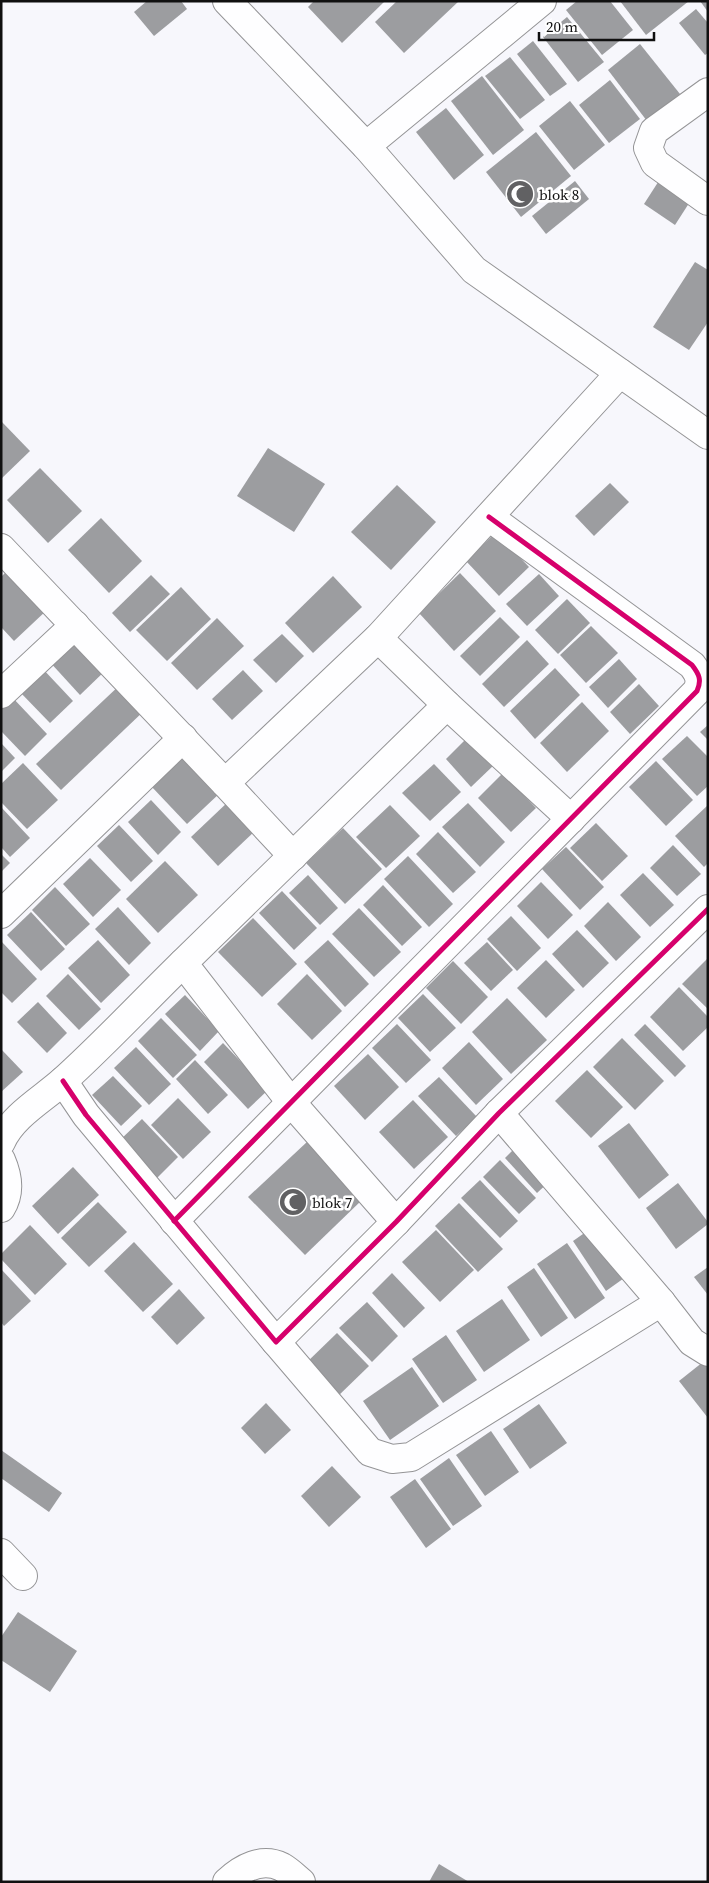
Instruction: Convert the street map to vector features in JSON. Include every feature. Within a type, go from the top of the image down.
[{"type":"street","points":[[227,1],[366,146],[474,270],[708,435]]},
{"type":"street","points":[[366,146],[542,1]]},
{"type":"street","points":[[708,92],[654,131],[648,148],[655,163],[708,201]]},
{"type":"street","points":[[225,782],[378,638],[620,373]]},
{"type":"street","points":[[174,1221],[290,1101],[692,696],[700,682],[699,674],[692,665],[489,517]]},
{"type":"street","points":[[1,548],[225,782],[293,856]]},
{"type":"street","points":[[1,694],[75,625]]},
{"type":"street","points":[[378,638],[447,705],[571,819]]},
{"type":"street","points":[[1,1142],[5,1133],[20,1117],[63,1081],[447,705]]},
{"type":"street","points":[[1,914],[183,738]]},
{"type":"street","points":[[276,1342],[396,1222],[499,1113],[708,909]]},
{"type":"street","points":[[183,963],[290,1101],[396,1222]]},
{"type":"street","points":[[63,1081],[86,1115],[370,1452],[392,1459],[411,1457],[661,1302]]},
{"type":"street","points":[[499,1113],[661,1302],[692,1342],[708,1352]]},
{"type":"street","points":[[1,1160],[6,1172],[8,1188],[6,1200],[1,1208]]},
{"type":"street","points":[[1,1553],[23,1576]]},
{"type":"street","points":[[227,1882],[245,1868],[260,1863],[283,1868],[301,1882]]},
{"type":"building","points":[[147,1],[181,1],[187,9],[154,36],[134,12]]},
{"type":"building","points":[[314,1],[385,1],[342,43],[308,7]]},
{"type":"building","points":[[397,1],[459,1],[404,53],[375,22]]},
{"type":"building","points":[[577,1],[610,1],[633,30],[602,55],[566,10]]},
{"type":"building","points":[[620,1],[689,1],[646,35]]},
{"type":"building","points":[[700,1],[708,1],[708,12]]},
{"type":"building","points":[[696,9],[708,23],[708,53],[705,55],[679,23]]},
{"type":"building","points":[[567,17],[604,62],[578,82],[543,37]]},
{"type":"building","points":[[533,41],[567,84],[550,96],[517,54]]},
{"type":"building","points":[[640,44],[680,94],[647,121],[608,70]]},
{"type":"building","points":[[510,57],[545,100],[520,119],[485,76]]},
{"type":"building","points":[[482,76],[524,130],[493,155],[451,101]]},
{"type":"building","points":[[610,80],[640,119],[609,143],[579,105]]},
{"type":"building","points":[[570,101],[605,145],[574,170],[539,126]]},
{"type":"building","points":[[446,108],[484,155],[454,180],[416,132]]},
{"type":"building","points":[[536,132],[571,176],[521,217],[486,172]]},
{"type":"building","points":[[662,176],[693,197],[675,225],[644,204]]},
{"type":"building","points":[[575,181],[589,199],[546,234],[532,216]]},
{"type":"building","points":[[695,262],[708,270],[708,322],[689,350],[653,327]]},
{"type":"building","points":[[1,421],[30,451],[1,479]]},
{"type":"building","points":[[268,448],[325,484],[294,532],[237,496]]},
{"type":"building","points":[[40,468],[82,511],[48,543],[7,500]]},
{"type":"building","points":[[610,483],[629,502],[594,536],[575,516]]},
{"type":"building","points":[[397,485],[436,522],[391,570],[351,532]]},
{"type":"building","points":[[101,518],[142,561],[109,593],[68,550]]},
{"type":"building","points":[[496,532],[529,567],[499,596],[466,561]]},
{"type":"building","points":[[10,568],[48,609],[14,641],[1,627],[1,577]]},
{"type":"building","points":[[460,573],[496,611],[454,651],[419,613]]},
{"type":"building","points":[[539,574],[559,596],[527,626],[506,604]]},
{"type":"building","points":[[151,575],[170,594],[130,632],[112,613]]},
{"type":"building","points":[[333,576],[362,607],[313,653],[285,623]]},
{"type":"building","points":[[181,587],[211,619],[167,661],[136,630]]},
{"type":"building","points":[[567,599],[590,623],[558,654],[535,630]]},
{"type":"building","points":[[500,617],[520,637],[480,676],[460,656]]},
{"type":"building","points":[[217,618],[244,646],[197,690],[171,663]]},
{"type":"building","points":[[591,626],[618,653],[586,683],[560,655]]},
{"type":"building","points":[[282,634],[304,656],[276,683],[253,660]]},
{"type":"building","points":[[74,635],[107,669],[80,695],[48,660]]},
{"type":"building","points":[[527,640],[549,664],[504,707],[482,684]]},
{"type":"building","points":[[619,659],[637,679],[608,708],[589,687]]},
{"type":"building","points":[[42,668],[73,701],[50,723],[18,690]]},
{"type":"building","points":[[555,668],[580,695],[535,739],[510,711]]},
{"type":"building","points":[[243,670],[263,691],[232,720],[212,699]]},
{"type":"building","points":[[122,683],[146,709],[61,790],[36,764]]},
{"type":"building","points":[[639,684],[659,706],[630,734],[610,712]]},
{"type":"building","points":[[11,696],[47,734],[25,756],[1,731],[1,705]]},
{"type":"building","points":[[582,702],[609,731],[567,772],[540,743]]},
{"type":"building","points":[[708,725],[708,740],[700,732]]},
{"type":"building","points":[[469,736],[495,764],[471,787],[446,759]]},
{"type":"building","points":[[687,736],[708,757],[708,786],[697,796],[662,759]]},
{"type":"building","points":[[1,743],[15,758],[1,772]]},
{"type":"building","points":[[185,753],[221,792],[187,824],[151,786]]},
{"type":"building","points":[[656,761],[693,800],[666,826],[629,787]]},
{"type":"building","points":[[23,763],[58,800],[27,829],[1,802],[1,784]]},
{"type":"building","points":[[434,764],[461,792],[430,821],[402,793]]},
{"type":"building","points":[[503,773],[536,808],[511,832],[478,798]]},
{"type":"building","points":[[151,800],[181,832],[158,855],[128,822]]},
{"type":"building","points":[[230,800],[257,829],[218,866],[191,837]]},
{"type":"building","points":[[468,803],[505,842],[480,867],[442,827]]},
{"type":"building","points":[[390,805],[420,836],[386,868],[356,837]]},
{"type":"building","points":[[708,805],[708,863],[704,867],[675,836]]},
{"type":"building","points":[[1,807],[30,838],[10,857],[1,847]]},
{"type":"building","points":[[596,823],[628,856],[602,881],[570,848]]},
{"type":"building","points":[[119,825],[153,861],[131,882],[97,846]]},
{"type":"building","points":[[343,828],[382,869],[345,904],[306,863]]},
{"type":"building","points":[[438,832],[476,872],[453,893],[416,854]]},
{"type":"building","points":[[673,845],[701,874],[677,896],[650,868]]},
{"type":"building","points":[[566,847],[604,887],[580,910],[542,869]]},
{"type":"building","points":[[1,854],[10,863],[1,872]]},
{"type":"building","points":[[408,856],[453,904],[429,927],[384,879]]},
{"type":"building","points":[[90,858],[121,890],[93,917],[63,884]]},
{"type":"building","points":[[165,861],[198,895],[158,933],[126,899]]},
{"type":"building","points":[[643,873],[674,905],[650,927],[620,895]]},
{"type":"building","points":[[308,875],[338,908],[320,925],[289,893]]},
{"type":"building","points":[[541,882],[573,915],[548,939],[517,906]]},
{"type":"building","points":[[383,885],[422,927],[402,946],[363,905]]},
{"type":"building","points":[[55,887],[90,924],[66,946],[32,910]]},
{"type":"building","points":[[282,891],[317,928],[294,950],[259,913]]},
{"type":"building","points":[[608,902],[641,937],[616,961],[584,926]]},
{"type":"building","points":[[118,907],[151,943],[129,965],[95,929]]},
{"type":"building","points":[[359,908],[401,952],[374,977],[332,934]]},
{"type":"building","points":[[31,912],[65,949],[41,971],[7,935]]},
{"type":"building","points":[[511,916],[541,948],[517,971],[487,939]]},
{"type":"building","points":[[253,918],[297,964],[262,997],[218,952]]},
{"type":"building","points":[[577,930],[609,963],[583,988],[552,954]]},
{"type":"building","points":[[98,940],[130,975],[101,1003],[68,968]]},
{"type":"building","points":[[328,940],[369,984],[345,1007],[304,962]]},
{"type":"building","points":[[1,941],[37,979],[12,1003],[1,992]]},
{"type":"building","points":[[487,942],[513,970],[491,991],[464,963]]},
{"type":"building","points":[[708,958],[708,1009],[682,984]]},
{"type":"building","points":[[546,960],[575,990],[546,1018],[517,988]]},
{"type":"building","points":[[453,961],[488,997],[461,1024],[426,988]]},
{"type":"building","points":[[68,974],[101,1009],[79,1030],[46,996]]},
{"type":"building","points":[[307,974],[342,1011],[312,1040],[277,1004]]},
{"type":"building","points":[[679,987],[708,1017],[708,1027],[683,1051],[650,1017]]},
{"type":"building","points":[[423,994],[456,1028],[430,1052],[398,1018]]},
{"type":"building","points":[[185,995],[219,1031],[200,1051],[165,1014]]},
{"type":"building","points":[[507,998],[547,1040],[511,1074],[472,1032]]},
{"type":"building","points":[[38,1002],[67,1033],[47,1053],[17,1022]]},
{"type":"building","points":[[161,1018],[197,1055],[173,1078],[138,1041]]},
{"type":"building","points":[[397,1024],[431,1060],[406,1083],[372,1048]]},
{"type":"building","points":[[645,1024],[686,1066],[675,1077],[634,1035]]},
{"type":"building","points":[[622,1038],[664,1081],[635,1110],[593,1067]]},
{"type":"building","points":[[469,1042],[503,1079],[476,1105],[442,1068]]},
{"type":"building","points":[[223,1043],[268,1090],[248,1109],[204,1062]]},
{"type":"building","points":[[136,1047],[171,1084],[149,1105],[114,1068]]},
{"type":"building","points":[[1,1049],[23,1072],[1,1092]]},
{"type":"building","points":[[368,1054],[399,1087],[365,1120],[334,1086]]},
{"type":"building","points":[[195,1060],[228,1095],[208,1114],[176,1079]]},
{"type":"building","points":[[587,1070],[623,1107],[591,1138],[555,1101]]},
{"type":"building","points":[[113,1076],[142,1106],[121,1126],[92,1095]]},
{"type":"building","points":[[439,1077],[477,1117],[456,1136],[418,1096]]},
{"type":"building","points":[[178,1098],[211,1132],[183,1159],[151,1125]]},
{"type":"building","points":[[413,1100],[448,1137],[414,1169],[379,1132]]},
{"type":"building","points":[[142,1119],[178,1157],[155,1180],[119,1141]]},
{"type":"building","points":[[629,1123],[669,1175],[639,1199],[598,1146]]},
{"type":"building","points":[[308,1141],[363,1199],[305,1255],[248,1197]]},
{"type":"building","points":[[519,1144],[552,1179],[537,1193],[505,1158]]},
{"type":"building","points":[[500,1160],[536,1198],[519,1214],[483,1177]]},
{"type":"building","points":[[73,1167],[99,1195],[58,1234],[32,1206]]},
{"type":"building","points":[[480,1180],[518,1221],[500,1238],[461,1198]]},
{"type":"building","points":[[678,1183],[708,1224],[676,1249],[646,1208]]},
{"type":"building","points":[[98,1202],[127,1232],[89,1267],[61,1238]]},
{"type":"building","points":[[459,1203],[503,1249],[478,1272],[435,1226]]},
{"type":"building","points":[[30,1225],[67,1264],[35,1295],[1,1259],[1,1254]]},
{"type":"building","points":[[593,1227],[627,1276],[606,1291],[573,1241]]},
{"type":"building","points":[[436,1230],[474,1270],[440,1302],[402,1262]]},
{"type":"building","points":[[134,1242],[173,1284],[143,1312],[104,1271]]},
{"type":"building","points":[[567,1243],[605,1298],[575,1319],[537,1264]]},
{"type":"building","points":[[708,1267],[708,1295],[694,1277]]},
{"type":"building","points":[[534,1268],[568,1318],[541,1337],[507,1287]]},
{"type":"building","points":[[1,1269],[31,1301],[4,1326],[1,1322]]},
{"type":"building","points":[[392,1273],[425,1308],[404,1328],[372,1293]]},
{"type":"building","points":[[179,1289],[205,1318],[177,1345],[151,1317]]},
{"type":"building","points":[[502,1299],[530,1340],[484,1372],[456,1331]]},
{"type":"building","points":[[367,1302],[398,1336],[372,1362],[339,1328]]},
{"type":"building","points":[[337,1333],[369,1366],[336,1398],[305,1364]]},
{"type":"building","points":[[446,1335],[477,1380],[443,1403],[412,1359]]},
{"type":"building","points":[[708,1358],[708,1418],[679,1381]]},
{"type":"building","points":[[412,1367],[439,1406],[390,1440],[363,1401]]},
{"type":"building","points":[[266,1403],[291,1430],[265,1454],[241,1428]]},
{"type":"building","points":[[539,1404],[567,1443],[530,1469],[503,1429]]},
{"type":"building","points":[[491,1431],[519,1472],[485,1496],[456,1455]]},
{"type":"building","points":[[1,1450],[62,1493],[49,1512],[1,1478]]},
{"type":"building","points":[[449,1458],[482,1506],[453,1526],[420,1479]]},
{"type":"building","points":[[332,1466],[361,1497],[329,1527],[301,1496]]},
{"type":"building","points":[[415,1479],[451,1529],[426,1548],[390,1497]]},
{"type":"building","points":[[18,1612],[77,1651],[50,1692],[1,1660],[1,1637]]},
{"type":"building","points":[[439,1864],[469,1882],[429,1882]]},
{"type":"cycle path","points":[[174,1221],[697,691],[699,677],[692,665],[489,517]]},
{"type":"cycle path","points":[[63,1081],[86,1115],[276,1342],[396,1222],[499,1113],[708,909]]},
{"type":"place","name":"blok 8","points":[[520,194]]},
{"type":"place","name":"blok 7","points":[[293,1202]]}]
